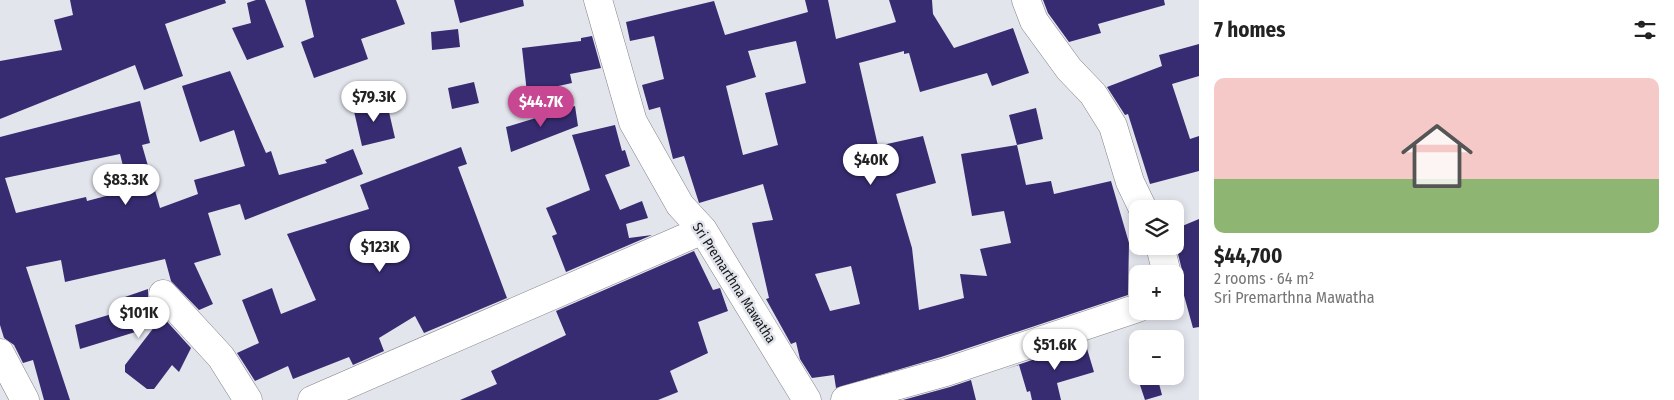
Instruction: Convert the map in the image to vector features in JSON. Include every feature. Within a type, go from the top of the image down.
[{"type":"street","name":"Sri Premarthna Mawatha","points":[[598,0],[633,122],[680,205],[703,230],[807,400]]},
{"type":"street","points":[[1026,0],[1034,21],[1069,70],[1093,94],[1113,126],[1130,182],[1139,200]]},
{"type":"street","points":[[312,400],[703,230]]},
{"type":"street","points":[[163,294],[221,358],[248,400]]},
{"type":"street","points":[[845,400],[946,372],[1129,311]]},
{"type":"street","points":[[0,353],[25,400]]},
{"type":"building","points":[[70,0],[225,0],[226,3],[165,24],[183,76],[144,90],[135,65],[0,119],[0,61],[62,50],[54,20],[73,15]]},
{"type":"building","points":[[265,0],[284,47],[247,60],[232,28],[251,23],[247,3]]},
{"type":"building","points":[[305,0],[396,0],[405,24],[361,39],[368,59],[314,78],[301,42],[314,37]]},
{"type":"building","points":[[454,0],[523,0],[524,6],[460,23]]},
{"type":"building","points":[[805,0],[828,0],[836,39],[896,22],[889,0],[932,0],[933,14],[954,48],[1013,28],[1029,73],[992,86],[987,73],[920,92],[909,53],[904,54],[904,51],[859,63],[878,146],[923,136],[936,183],[896,194],[912,248],[919,310],[964,298],[960,274],[987,276],[980,249],[1011,243],[1004,211],[972,216],[961,154],[1017,145],[1026,185],[1051,181],[1054,194],[1111,181],[1129,243],[1128,295],[941,357],[836,388],[834,375],[812,378],[800,359],[796,342],[791,344],[766,299],[769,298],[752,223],[773,220],[763,184],[699,203],[684,156],[673,159],[660,107],[649,110],[642,85],[664,79],[654,36],[630,41],[626,22],[714,1],[725,35],[808,12]],"holes":[[[796,41],[806,83],[765,93],[778,145],[743,155],[726,86],[756,77],[748,51]],[[851,266],[860,304],[830,311],[815,274]]]},
{"type":"building","points":[[1043,0],[1164,0],[1165,5],[1098,24],[1101,33],[1069,42],[1048,13]]},
{"type":"building","points":[[458,29],[460,47],[432,50],[431,32]]},
{"type":"building","points":[[592,36],[601,68],[570,74],[572,83],[527,93],[522,48],[581,41],[581,38]]},
{"type":"building","points":[[1199,44],[1199,76],[1172,84],[1190,139],[1199,136],[1199,171],[1150,184],[1128,114],[1125,115],[1107,87],[1162,66],[1159,55]]},
{"type":"building","points":[[230,71],[266,153],[271,151],[279,175],[327,163],[325,160],[353,149],[363,174],[245,220],[240,204],[208,213],[221,255],[194,263],[213,304],[199,310],[171,281],[165,259],[65,282],[61,260],[26,267],[70,400],[44,400],[33,360],[23,363],[14,345],[4,338],[0,325],[0,137],[140,101],[150,143],[142,145],[160,208],[198,194],[194,180],[245,166],[234,130],[200,142],[182,86]],"holes":[[[120,154],[129,190],[87,201],[86,197],[16,213],[5,178]]]},
{"type":"building","points":[[474,82],[479,103],[452,109],[448,88]]},
{"type":"building","points":[[386,99],[395,138],[362,146],[353,107]]},
{"type":"building","points":[[575,106],[578,126],[511,152],[506,127]]},
{"type":"building","points":[[1036,108],[1043,139],[1017,145],[1009,115]]},
{"type":"building","points":[[615,125],[622,151],[625,150],[630,166],[605,175],[620,210],[642,201],[648,218],[626,224],[629,238],[652,235],[566,272],[552,236],[557,234],[546,208],[590,190],[572,135]]},
{"type":"building","points":[[461,147],[467,164],[458,167],[507,298],[424,333],[415,316],[379,338],[384,351],[353,365],[349,357],[293,379],[288,366],[255,381],[237,353],[259,343],[242,300],[272,288],[281,314],[316,300],[287,234],[369,209],[360,185]]},
{"type":"building","points":[[1199,219],[1199,327],[1193,328],[1184,295],[1184,265],[1181,265],[1178,255],[1184,255],[1184,225]]},
{"type":"building","points":[[694,251],[713,290],[720,288],[728,311],[698,322],[708,353],[670,371],[678,392],[658,400],[460,400],[497,384],[491,371],[566,335],[556,311]]},
{"type":"building","points":[[148,289],[148,297],[152,305],[191,348],[179,372],[172,365],[154,389],[147,389],[125,372],[125,365],[155,326],[80,349],[75,325],[125,310],[122,298]]},
{"type":"building","points":[[1085,342],[1094,372],[1057,383],[1061,400],[1032,400],[1030,391],[1027,392],[1019,365],[1003,370]]},
{"type":"building","points":[[971,380],[976,400],[903,400],[950,387]]},
{"type":"building","points":[[1140,385],[1159,385],[1162,395],[1145,400]]}]
